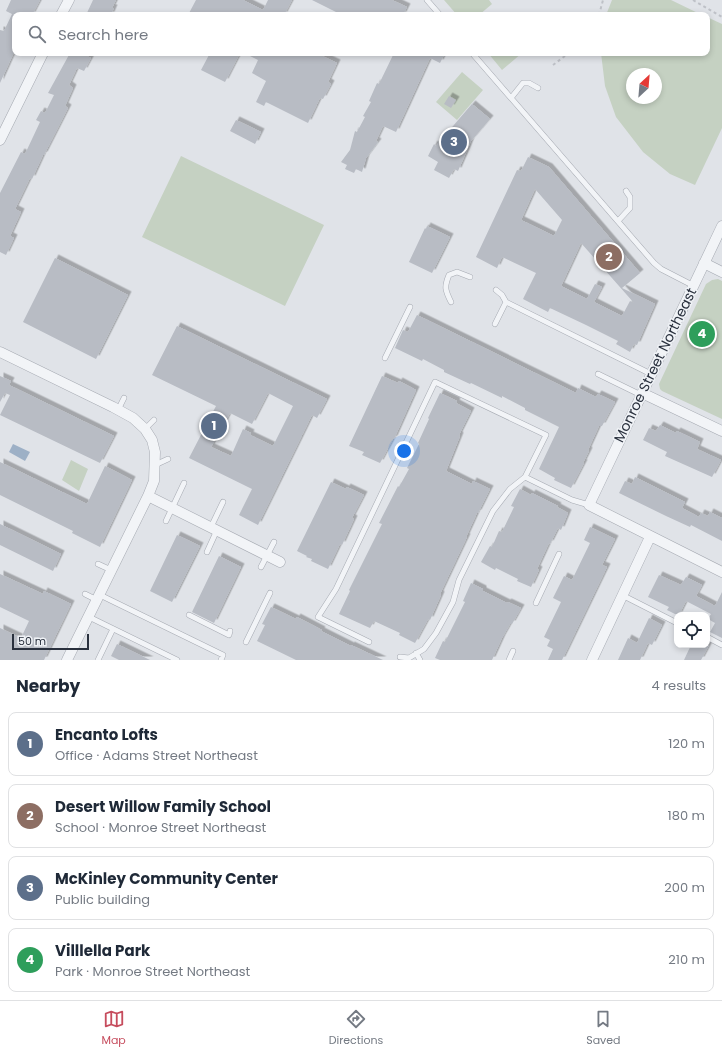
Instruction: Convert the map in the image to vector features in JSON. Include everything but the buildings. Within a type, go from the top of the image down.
[{"type":"street","points":[[63,12],[69,0]]},
{"type":"street","points":[[0,140],[42,56]]},
{"type":"street","name":"Monroe Street Northeast","points":[[589,505],[722,226]]},
{"type":"street","points":[[704,263],[722,272]]},
{"type":"street","points":[[0,352],[116,408],[133,418],[145,429],[152,440],[155,452],[154,481],[148,496],[67,660]]},
{"type":"street","points":[[641,394],[722,431]]},
{"type":"street","points":[[148,496],[280,562]]},
{"type":"street","points":[[589,505],[722,572]]},
{"type":"street","points":[[592,660],[650,537]]},
{"type":"lane","points":[[427,0],[437,12]]},
{"type":"lane","points":[[475,56],[654,263],[661,269],[694,286]]},
{"type":"lane","points":[[511,98],[523,83],[529,83],[538,88]]},
{"type":"lane","points":[[618,221],[630,208],[630,197],[626,191]]},
{"type":"lane","points":[[451,302],[445,290],[449,275],[457,272],[470,276]]},
{"type":"lane","points":[[496,290],[502,294],[506,302],[651,374]]},
{"type":"lane","points":[[495,324],[506,302]]},
{"type":"lane","points":[[385,358],[410,307]]},
{"type":"lane","points":[[598,374],[641,394]]},
{"type":"lane","points":[[369,642],[318,617],[336,589],[435,382],[546,436],[525,477],[510,489],[493,511],[459,580],[451,607],[436,633],[424,649],[409,658],[400,657]]},
{"type":"lane","points":[[116,408],[124,398]]},
{"type":"lane","points":[[145,429],[154,420]]},
{"type":"lane","points":[[155,465],[168,459]]},
{"type":"lane","points":[[525,477],[572,500],[589,505]]},
{"type":"lane","points":[[166,521],[184,483]]},
{"type":"lane","points":[[207,552],[223,502]]},
{"type":"lane","points":[[261,567],[274,542]]},
{"type":"lane","points":[[536,603],[559,554]]},
{"type":"lane","points":[[98,564],[111,570]]},
{"type":"lane","points":[[246,642],[270,593]]},
{"type":"lane","points":[[85,594],[98,597],[223,655],[221,660]]},
{"type":"lane","points":[[622,595],[674,621]]},
{"type":"lane","points":[[189,615],[229,635],[230,631]]},
{"type":"lane","points":[[88,617],[176,660]]},
{"type":"lane","points":[[98,660],[113,629]]},
{"type":"lane","points":[[710,639],[722,645]]},
{"type":"lane","points":[[509,660],[513,651]]},
{"type":"lane","points":[[416,653],[420,660]]},
{"type":"path","points":[[599,12],[603,0]]},
{"type":"path","points":[[693,0],[722,16]]},
{"type":"path","points":[[553,65],[565,56]]},
{"type":"green space","points":[[444,0],[489,0],[492,4],[483,12],[454,12]]},
{"type":"green space","points":[[612,0],[671,0],[696,12],[607,12]]},
{"type":"green space","points":[[710,18],[722,24],[722,128],[695,185],[670,174],[643,152],[616,117],[605,86],[601,56],[710,56]]},
{"type":"green space","points":[[490,56],[518,56],[502,70]]},
{"type":"green space","points":[[462,72],[483,90],[457,120],[436,102]]},
{"type":"green space","points":[[181,156],[324,225],[285,306],[142,237]]},
{"type":"green space","points":[[718,279],[722,281],[722,419],[662,391],[659,384],[706,284],[712,280]]},
{"type":"green space","points":[[71,460],[88,469],[79,491],[62,480]]},
{"type":"water","points":[[13,444],[30,452],[25,461],[9,452]]},
{"type":"place","name":"McKinley Community Center","points":[[454,142]]},
{"type":"place","name":"Desert Willow Family School","points":[[609,257]]},
{"type":"place","name":"Villlella Park","points":[[702,334]]},
{"type":"place","name":"Encanto Lofts","points":[[214,426]]}]
